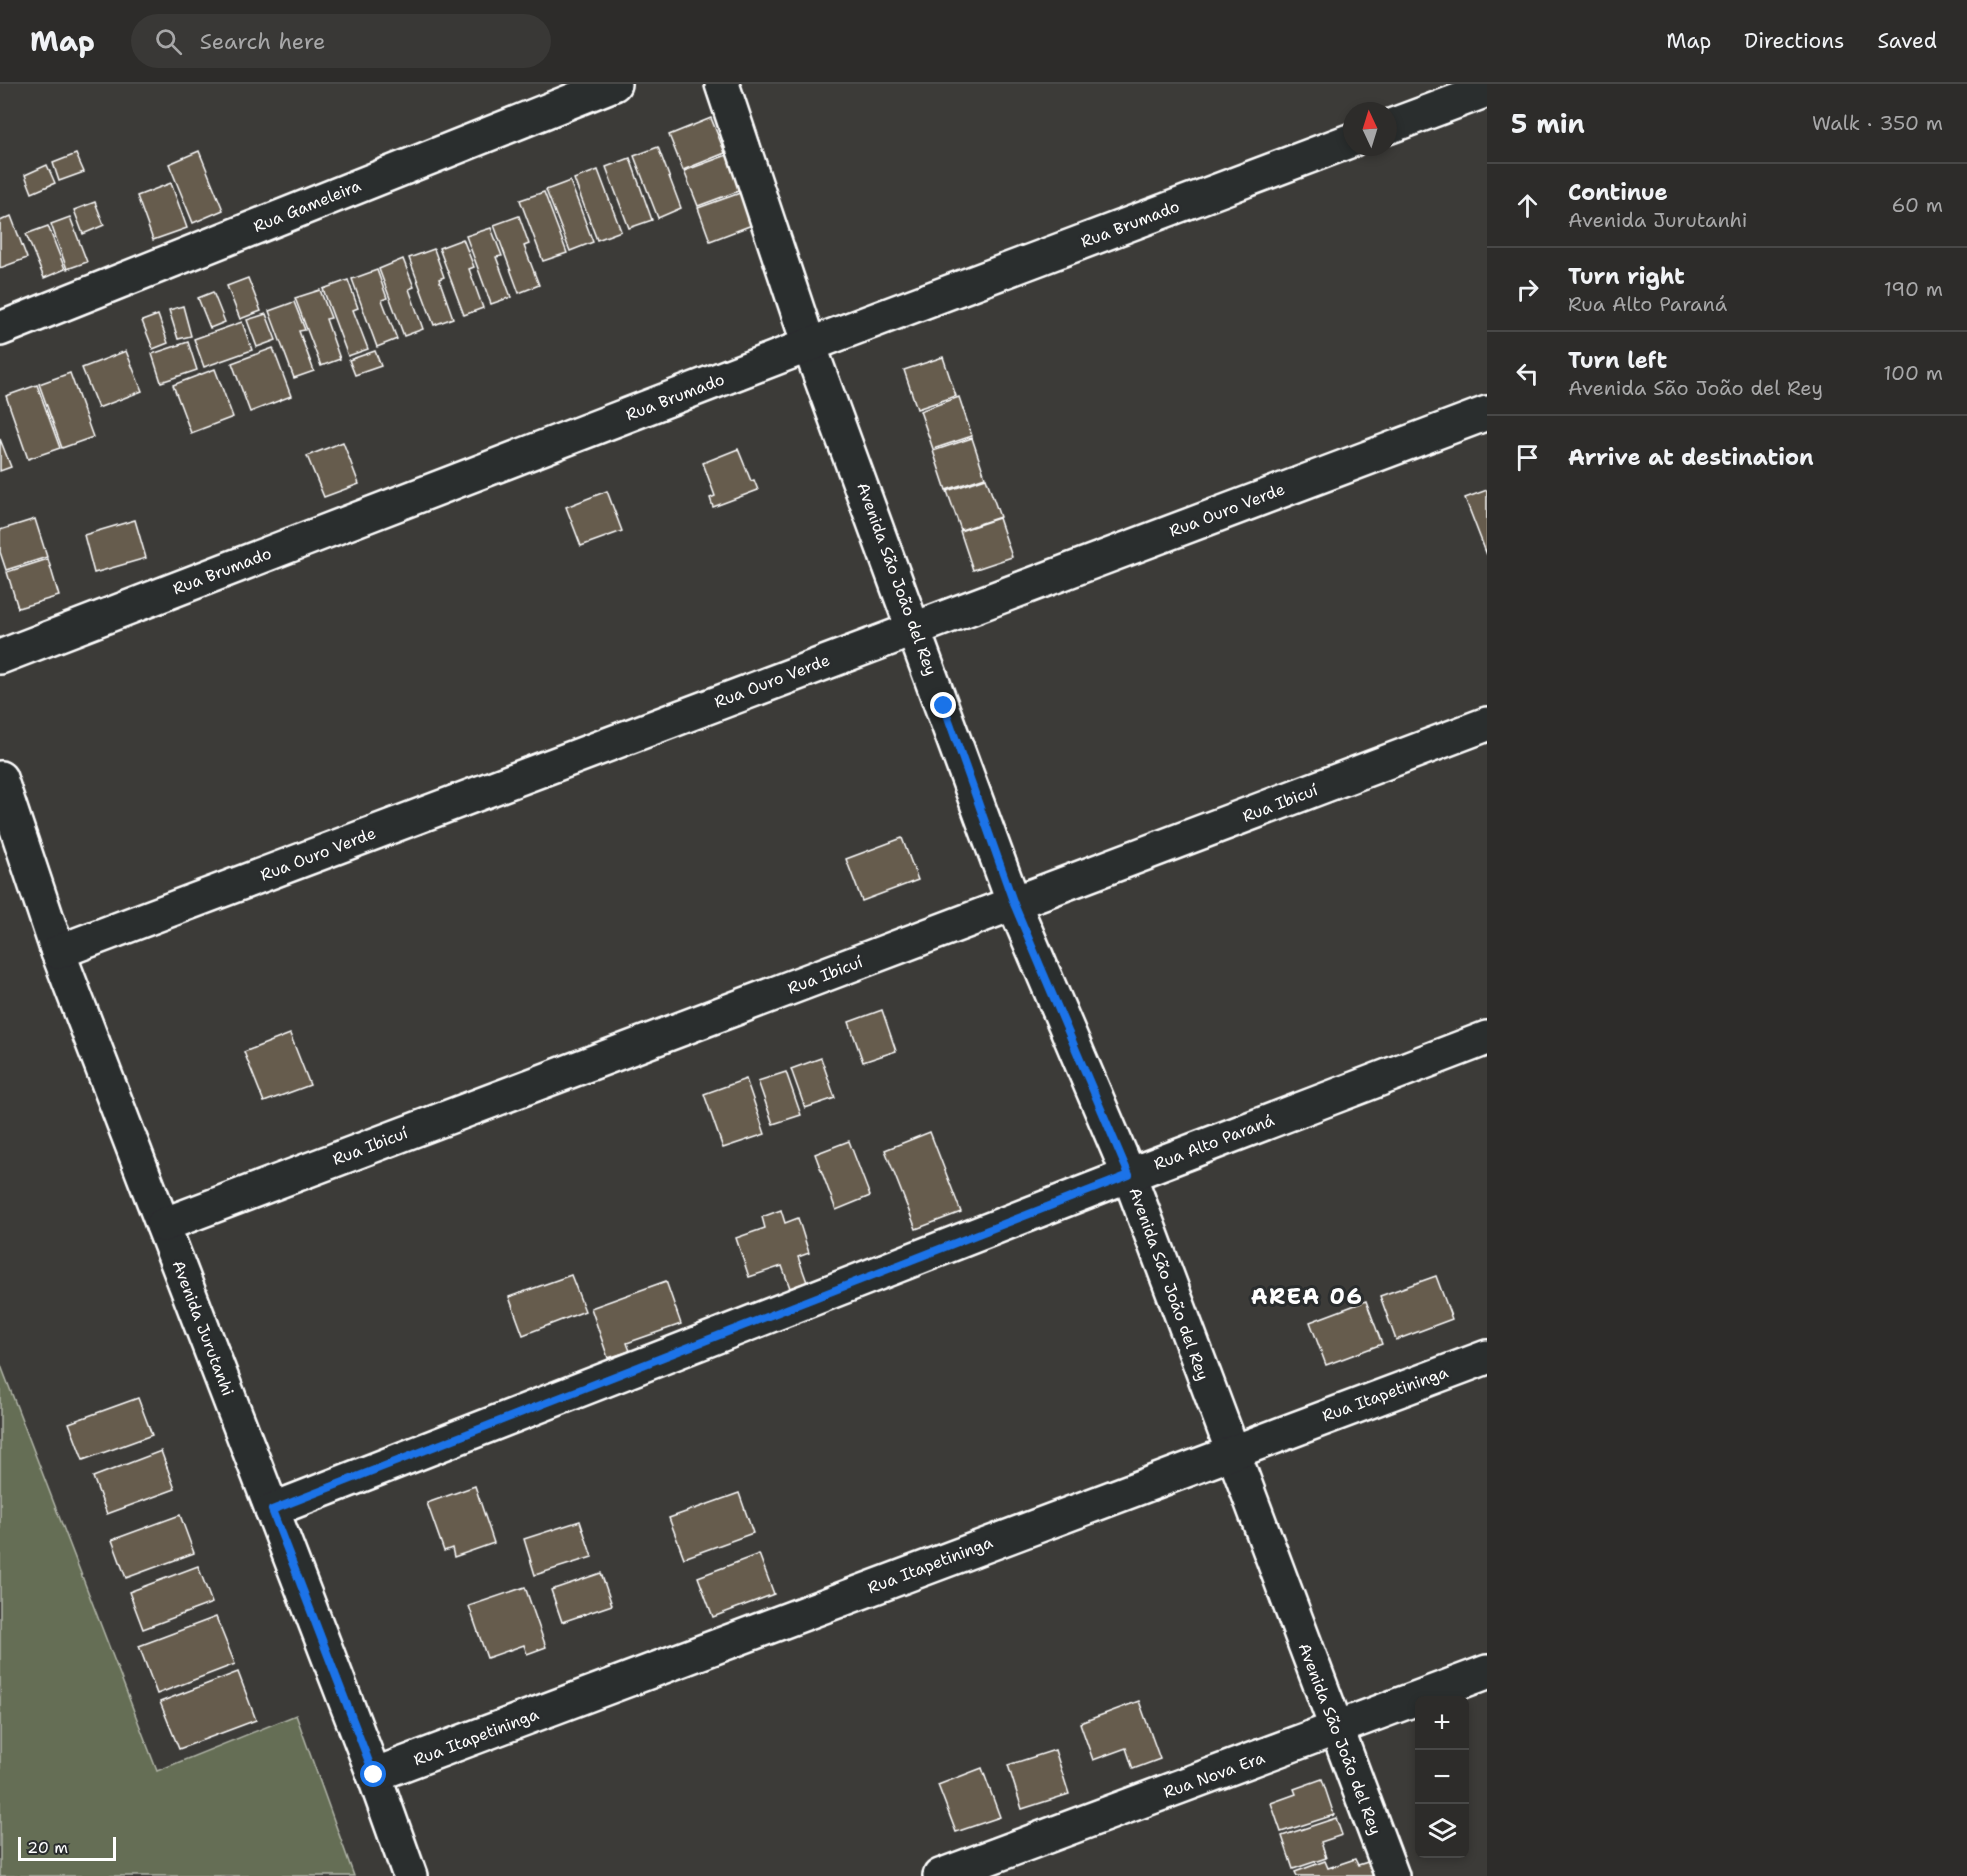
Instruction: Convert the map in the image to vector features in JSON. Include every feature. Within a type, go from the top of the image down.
[{"type":"street","name":"Rua Gameleira","points":[[0,329],[614,84]]},
{"type":"street","name":"Avenida São João del Rey","points":[[722,84],[809,345],[915,627],[1014,904],[1129,1175],[1392,1876]]},
{"type":"street","points":[[1397,124],[1487,90]]},
{"type":"street","name":"Rua Brumado","points":[[0,657],[809,345],[1343,144]]},
{"type":"street","name":"Rua Ouro Verde","points":[[58,952],[1487,413]]},
{"type":"street","name":"Rua Ibicuí","points":[[163,1225],[1487,724]]},
{"type":"street","name":"Avenida Jurutanhi","points":[[0,778],[58,952],[374,1775],[410,1876]]},
{"type":"street","name":"Rua Alto Paraná","points":[[272,1510],[1129,1175],[1487,1038]]},
{"type":"street","name":"Rua Itapetininga","points":[[374,1775],[1487,1357]]},
{"type":"street","name":"Rua Nova Era","points":[[940,1876],[1487,1672]]},
{"type":"green space","points":[[0,1363],[157,1771],[296,1715],[354,1876],[0,1876]]},
{"type":"building","points":[[711,118],[725,153],[683,170],[669,135]]},
{"type":"building","points":[[658,147],[681,208],[658,218],[634,156]]},
{"type":"building","points":[[199,151],[223,210],[193,223],[169,164]]},
{"type":"building","points":[[76,154],[84,172],[59,181],[53,163]]},
{"type":"building","points":[[727,155],[741,190],[698,206],[684,171]]},
{"type":"building","points":[[630,158],[652,220],[629,228],[606,167]]},
{"type":"building","points":[[47,165],[55,183],[32,193],[25,175]]},
{"type":"building","points":[[598,170],[621,231],[597,240],[574,179]]},
{"type":"building","points":[[570,181],[593,242],[570,251],[546,190]]},
{"type":"building","points":[[171,183],[187,228],[153,240],[137,196]]},
{"type":"building","points":[[544,192],[567,253],[543,261],[520,200]]},
{"type":"building","points":[[740,193],[752,225],[710,241],[698,208]]},
{"type":"building","points":[[95,202],[104,225],[83,234],[74,210]]},
{"type":"building","points":[[11,216],[27,258],[0,268],[0,221]]},
{"type":"building","points":[[519,216],[529,244],[524,246],[539,285],[519,293],[494,225]]},
{"type":"building","points":[[70,217],[87,262],[67,269],[51,224]]},
{"type":"building","points":[[48,226],[65,269],[44,278],[26,234]]},
{"type":"building","points":[[491,228],[502,256],[496,257],[511,297],[491,304],[466,236]]},
{"type":"building","points":[[463,239],[474,267],[469,269],[483,308],[464,315],[439,248]]},
{"type":"building","points":[[434,249],[444,277],[439,279],[453,318],[434,325],[409,258]]},
{"type":"building","points":[[403,259],[414,287],[409,289],[423,329],[404,336],[379,269]]},
{"type":"building","points":[[377,270],[387,298],[382,300],[397,339],[377,347],[352,279]]},
{"type":"building","points":[[248,278],[261,311],[240,319],[227,286]]},
{"type":"building","points":[[348,280],[358,308],[353,310],[368,349],[348,356],[323,289]]},
{"type":"building","points":[[320,290],[331,318],[326,319],[340,359],[321,366],[295,298]]},
{"type":"building","points":[[213,292],[225,322],[210,328],[198,298]]},
{"type":"building","points":[[294,302],[305,330],[299,331],[314,371],[294,378],[269,311]]},
{"type":"building","points":[[183,306],[191,336],[178,339],[169,310]]},
{"type":"building","points":[[266,314],[276,340],[257,347],[247,320]]},
{"type":"building","points":[[158,315],[168,343],[153,349],[142,321]]},
{"type":"building","points":[[242,322],[252,350],[204,367],[194,339]]},
{"type":"building","points":[[188,342],[197,370],[161,382],[152,354]]},
{"type":"building","points":[[273,348],[291,396],[250,412],[232,363]]},
{"type":"building","points":[[126,351],[142,391],[98,408],[82,368]]},
{"type":"building","points":[[375,351],[381,366],[355,375],[349,360]]},
{"type":"building","points":[[943,357],[956,396],[917,409],[904,370]]},
{"type":"building","points":[[215,369],[233,417],[191,433],[173,385]]},
{"type":"building","points":[[70,373],[93,437],[62,448],[39,384]]},
{"type":"building","points":[[37,385],[60,448],[28,459],[6,396]]},
{"type":"building","points":[[959,397],[972,436],[933,449],[920,411]]},
{"type":"building","points":[[972,438],[985,477],[946,490],[933,451]]},
{"type":"building","points":[[0,439],[11,467],[0,471]]},
{"type":"building","points":[[343,442],[359,484],[324,497],[307,456]]},
{"type":"building","points":[[738,449],[751,481],[754,480],[758,490],[713,507],[710,498],[715,496],[703,463]]},
{"type":"building","points":[[986,478],[1000,517],[961,530],[947,491]]},
{"type":"building","points":[[1487,490],[1487,555],[1465,498]]},
{"type":"building","points":[[607,491],[622,531],[581,546],[566,507]]},
{"type":"building","points":[[999,518],[1012,557],[973,570],[960,531]]},
{"type":"building","points":[[35,519],[47,557],[6,570],[0,552],[0,530]]},
{"type":"building","points":[[135,520],[146,558],[94,573],[84,535]]},
{"type":"building","points":[[48,559],[59,596],[18,608],[7,572]]},
{"type":"building","points":[[902,838],[918,880],[862,901],[846,859]]},
{"type":"building","points":[[882,1010],[896,1051],[863,1062],[849,1022]]},
{"type":"building","points":[[290,1034],[310,1085],[264,1102],[244,1052]]},
{"type":"building","points":[[821,1058],[835,1098],[805,1108],[791,1069]]},
{"type":"building","points":[[786,1072],[801,1115],[773,1124],[758,1081]]},
{"type":"building","points":[[746,1079],[765,1134],[723,1148],[704,1094]]},
{"type":"building","points":[[930,1132],[961,1212],[916,1229],[885,1150]]},
{"type":"building","points":[[849,1141],[870,1196],[836,1210],[815,1154]]},
{"type":"building","points":[[781,1210],[785,1223],[798,1218],[809,1253],[798,1257],[807,1282],[790,1288],[782,1266],[749,1277],[736,1238],[765,1228],[762,1217]]},
{"type":"building","points":[[571,1275],[585,1311],[523,1335],[509,1297]]},
{"type":"building","points":[[1436,1276],[1452,1319],[1396,1340],[1380,1296]]},
{"type":"building","points":[[666,1281],[681,1324],[627,1343],[630,1351],[608,1358],[591,1308]]},
{"type":"building","points":[[1366,1301],[1382,1344],[1326,1365],[1310,1322]]},
{"type":"building","points":[[138,1398],[152,1435],[83,1460],[69,1423]]},
{"type":"building","points":[[161,1451],[175,1489],[107,1514],[93,1477]]},
{"type":"building","points":[[475,1486],[494,1543],[454,1557],[452,1548],[444,1551],[427,1503]]},
{"type":"building","points":[[739,1493],[753,1533],[684,1558],[669,1518]]},
{"type":"building","points":[[180,1515],[194,1553],[126,1578],[112,1540]]},
{"type":"building","points":[[580,1521],[592,1557],[535,1575],[524,1539]]},
{"type":"building","points":[[759,1554],[774,1594],[713,1617],[698,1577]]},
{"type":"building","points":[[198,1566],[212,1603],[143,1629],[129,1592]]},
{"type":"building","points":[[601,1573],[612,1605],[562,1622],[551,1590]]},
{"type":"building","points":[[525,1587],[546,1647],[527,1654],[524,1645],[487,1658],[469,1606]]},
{"type":"building","points":[[216,1617],[235,1664],[157,1694],[139,1646]]},
{"type":"building","points":[[238,1672],[256,1720],[179,1749],[160,1702]]},
{"type":"building","points":[[1139,1701],[1160,1759],[1133,1769],[1126,1748],[1093,1760],[1080,1723]]},
{"type":"building","points":[[1055,1750],[1069,1794],[1022,1809],[1008,1765]]},
{"type":"building","points":[[982,1768],[1000,1817],[956,1832],[938,1785]]},
{"type":"building","points":[[1322,1779],[1334,1815],[1281,1832],[1271,1803],[1296,1794],[1294,1789]]},
{"type":"building","points":[[1336,1818],[1342,1835],[1321,1842],[1326,1858],[1293,1869],[1282,1836]]},
{"type":"building","points":[[1355,1859],[1358,1865],[1371,1861],[1377,1876],[1297,1876],[1295,1872],[1325,1861],[1328,1868]]},
{"type":"district","name":"AREA 06","points":[[1307,1296]]},
{"type":"route","points":[[374,1775],[272,1510],[1129,1175],[1014,904],[944,706]]}]
